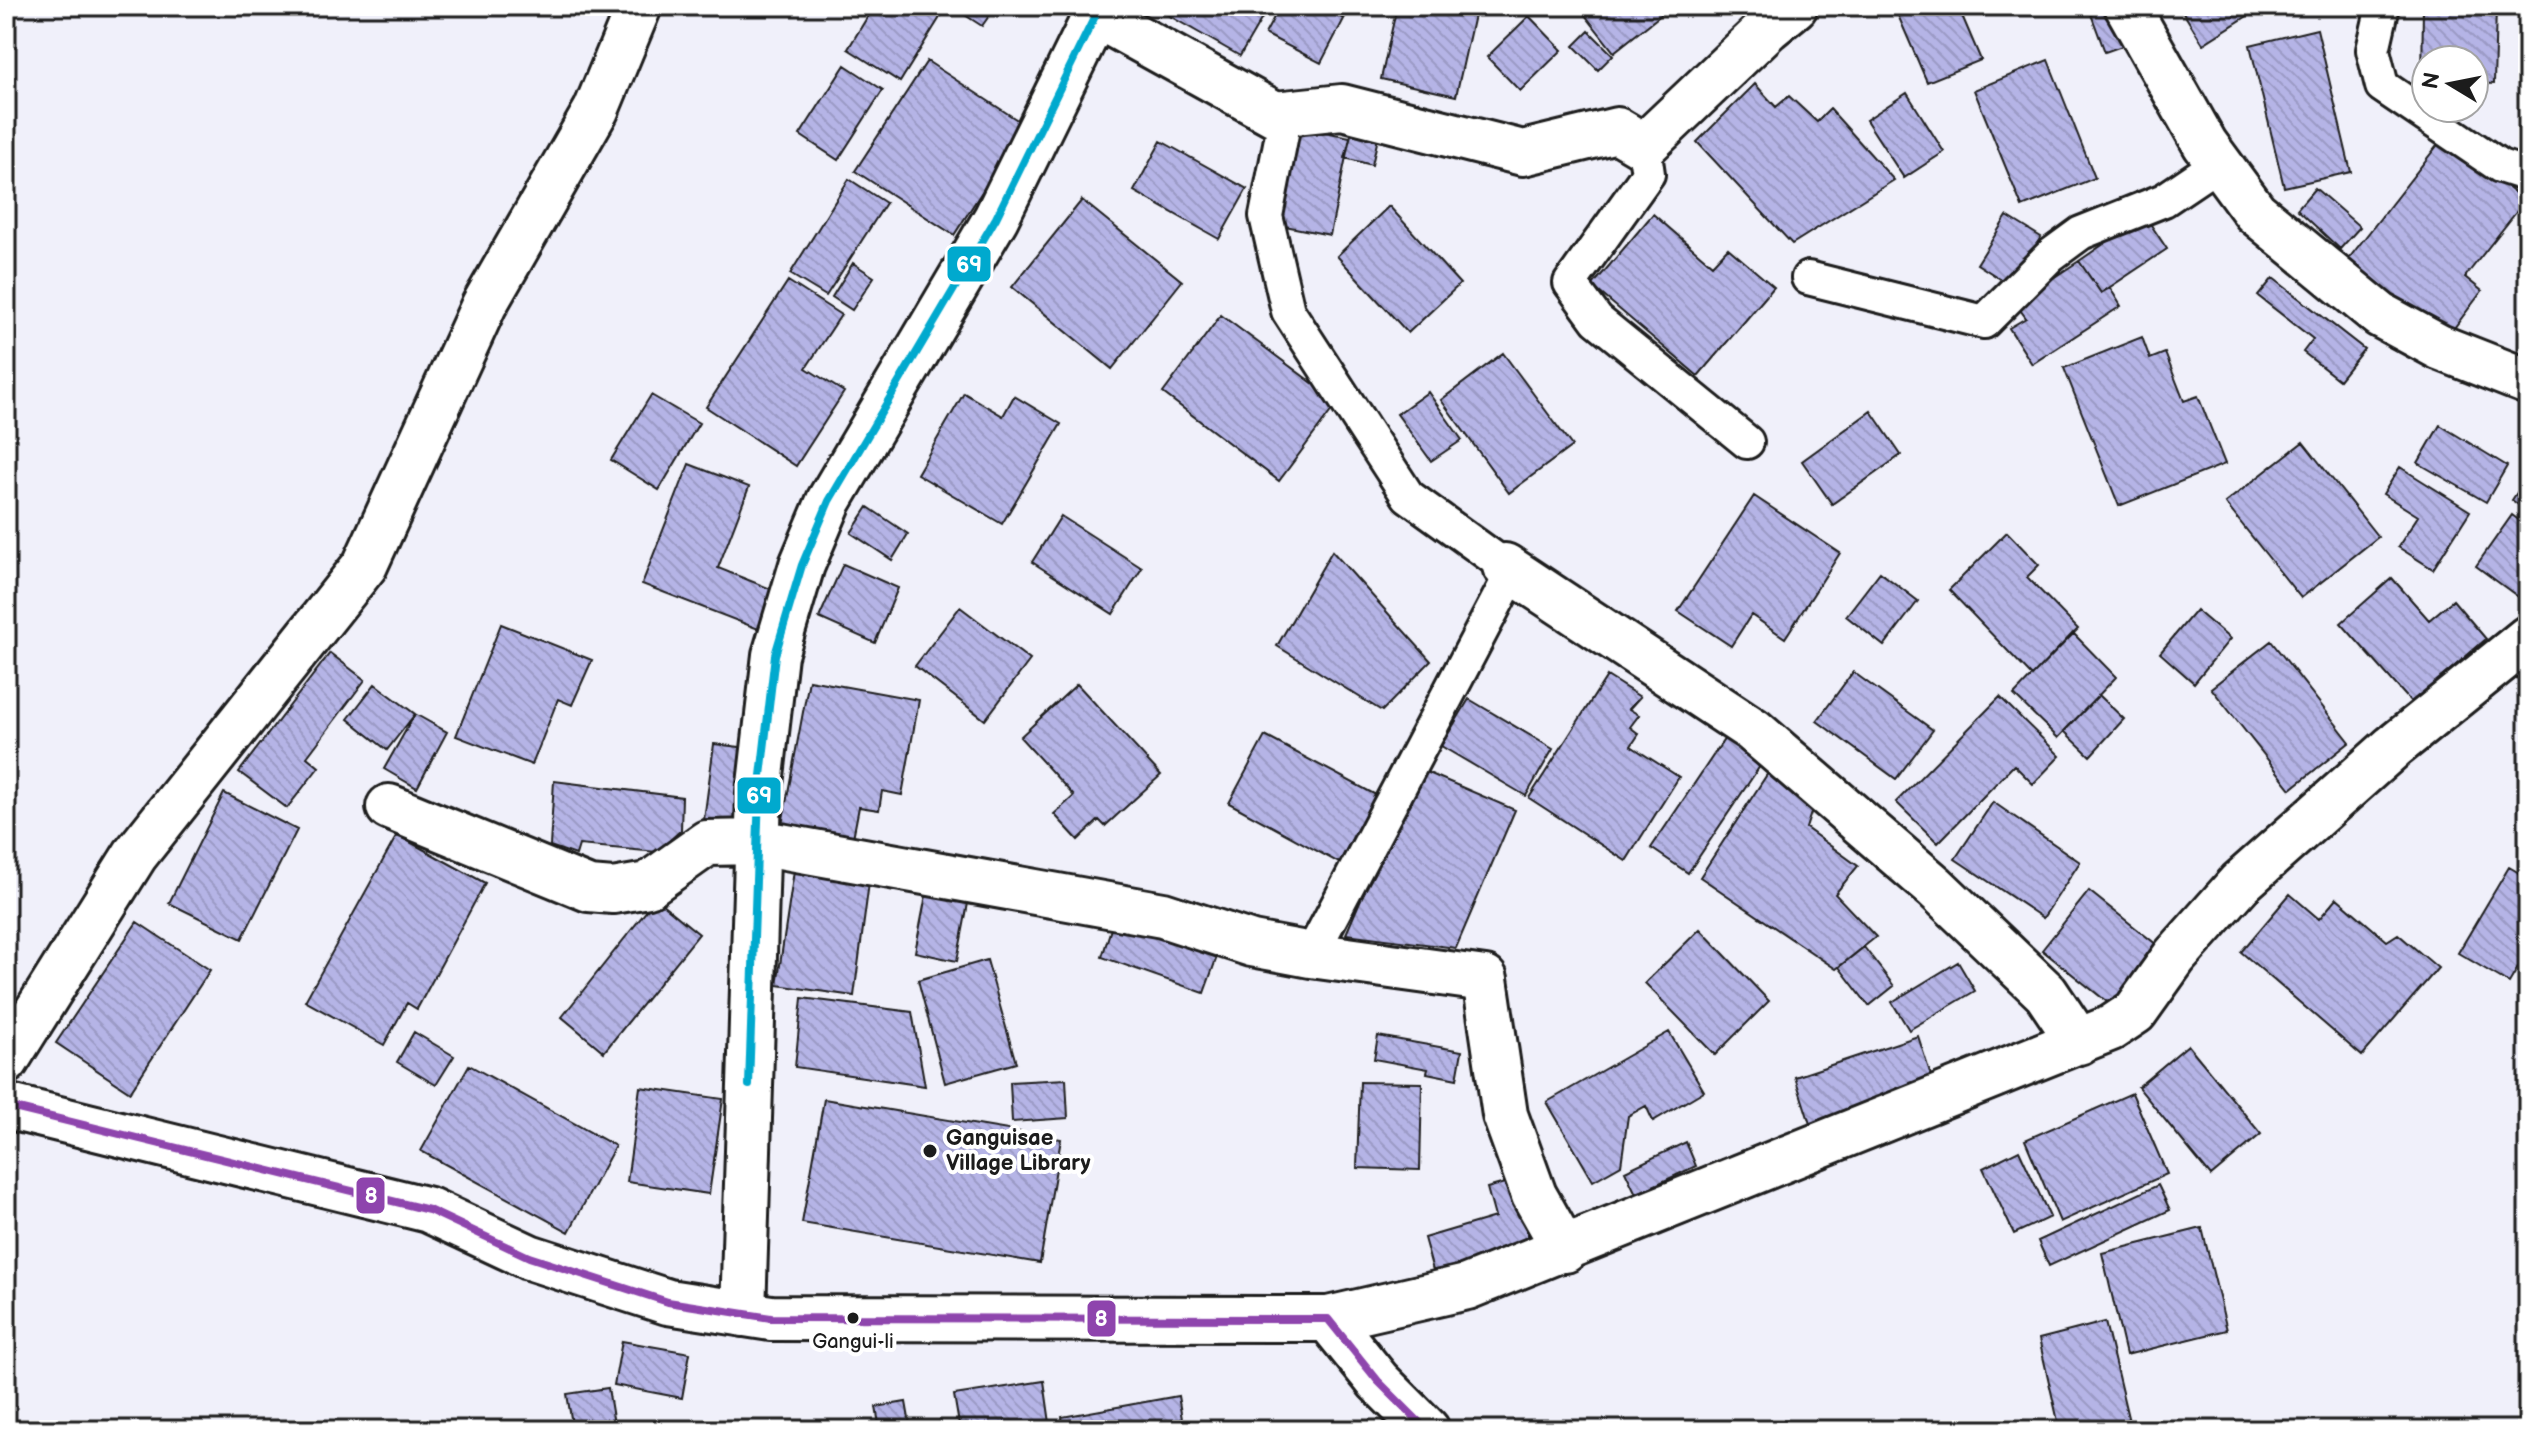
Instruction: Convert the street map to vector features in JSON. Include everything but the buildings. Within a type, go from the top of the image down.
[{"type":"street","points":[[6,1061],[135,855],[365,565],[484,305],[596,110],[639,6]]},
{"type":"street","points":[[743,1314],[759,793],[775,655],[802,565],[829,501],[996,218],[1098,10],[1275,114],[1342,107],[1523,153],[1617,130],[1644,146],[1795,6]]},
{"type":"street","points":[[2127,6],[2174,92],[2219,163],[2255,212],[2380,315],[2439,347],[2528,382]]},
{"type":"street","points":[[1509,569],[1753,730],[1935,887],[2046,993],[2079,1042]]},
{"type":"street","points":[[6,1106],[429,1210],[542,1262],[668,1302],[771,1318],[1328,1319],[1467,1287],[2111,1028],[2135,1012],[2175,956],[2240,883],[2393,747],[2528,638]]},
{"type":"street","points":[[389,807],[589,889],[613,891],[648,885],[707,843],[758,842],[1163,915],[1252,944],[1485,979],[1505,1115],[1534,1195],[1565,1250]]},
{"type":"street","points":[[1328,1319],[1378,1381],[1427,1430]]},
{"type":"lane","points":[[2383,6],[2373,50],[2382,86],[2500,166],[2528,175]]},
{"type":"lane","points":[[1286,113],[1266,216],[1288,311],[1408,496],[1509,569],[1311,955]]},
{"type":"lane","points":[[1644,146],[1648,174],[1570,283],[1597,320],[1747,442]]},
{"type":"lane","points":[[1808,278],[1984,322],[2051,255],[2081,233],[2164,200],[2219,163]]},
{"type":"transit line","name":"69","points":[[749,1085],[759,793],[775,655],[802,565],[829,501],[996,218],[1100,6]]},
{"type":"transit line","name":"8","points":[[6,1106],[429,1210],[529,1257],[668,1302],[771,1318],[1328,1319],[1378,1381],[1427,1430]]},
{"type":"place","name":"Ganguisae Village Library","points":[[930,1151]]},
{"type":"place","name":"Gangui-li","points":[[853,1318]]}]
